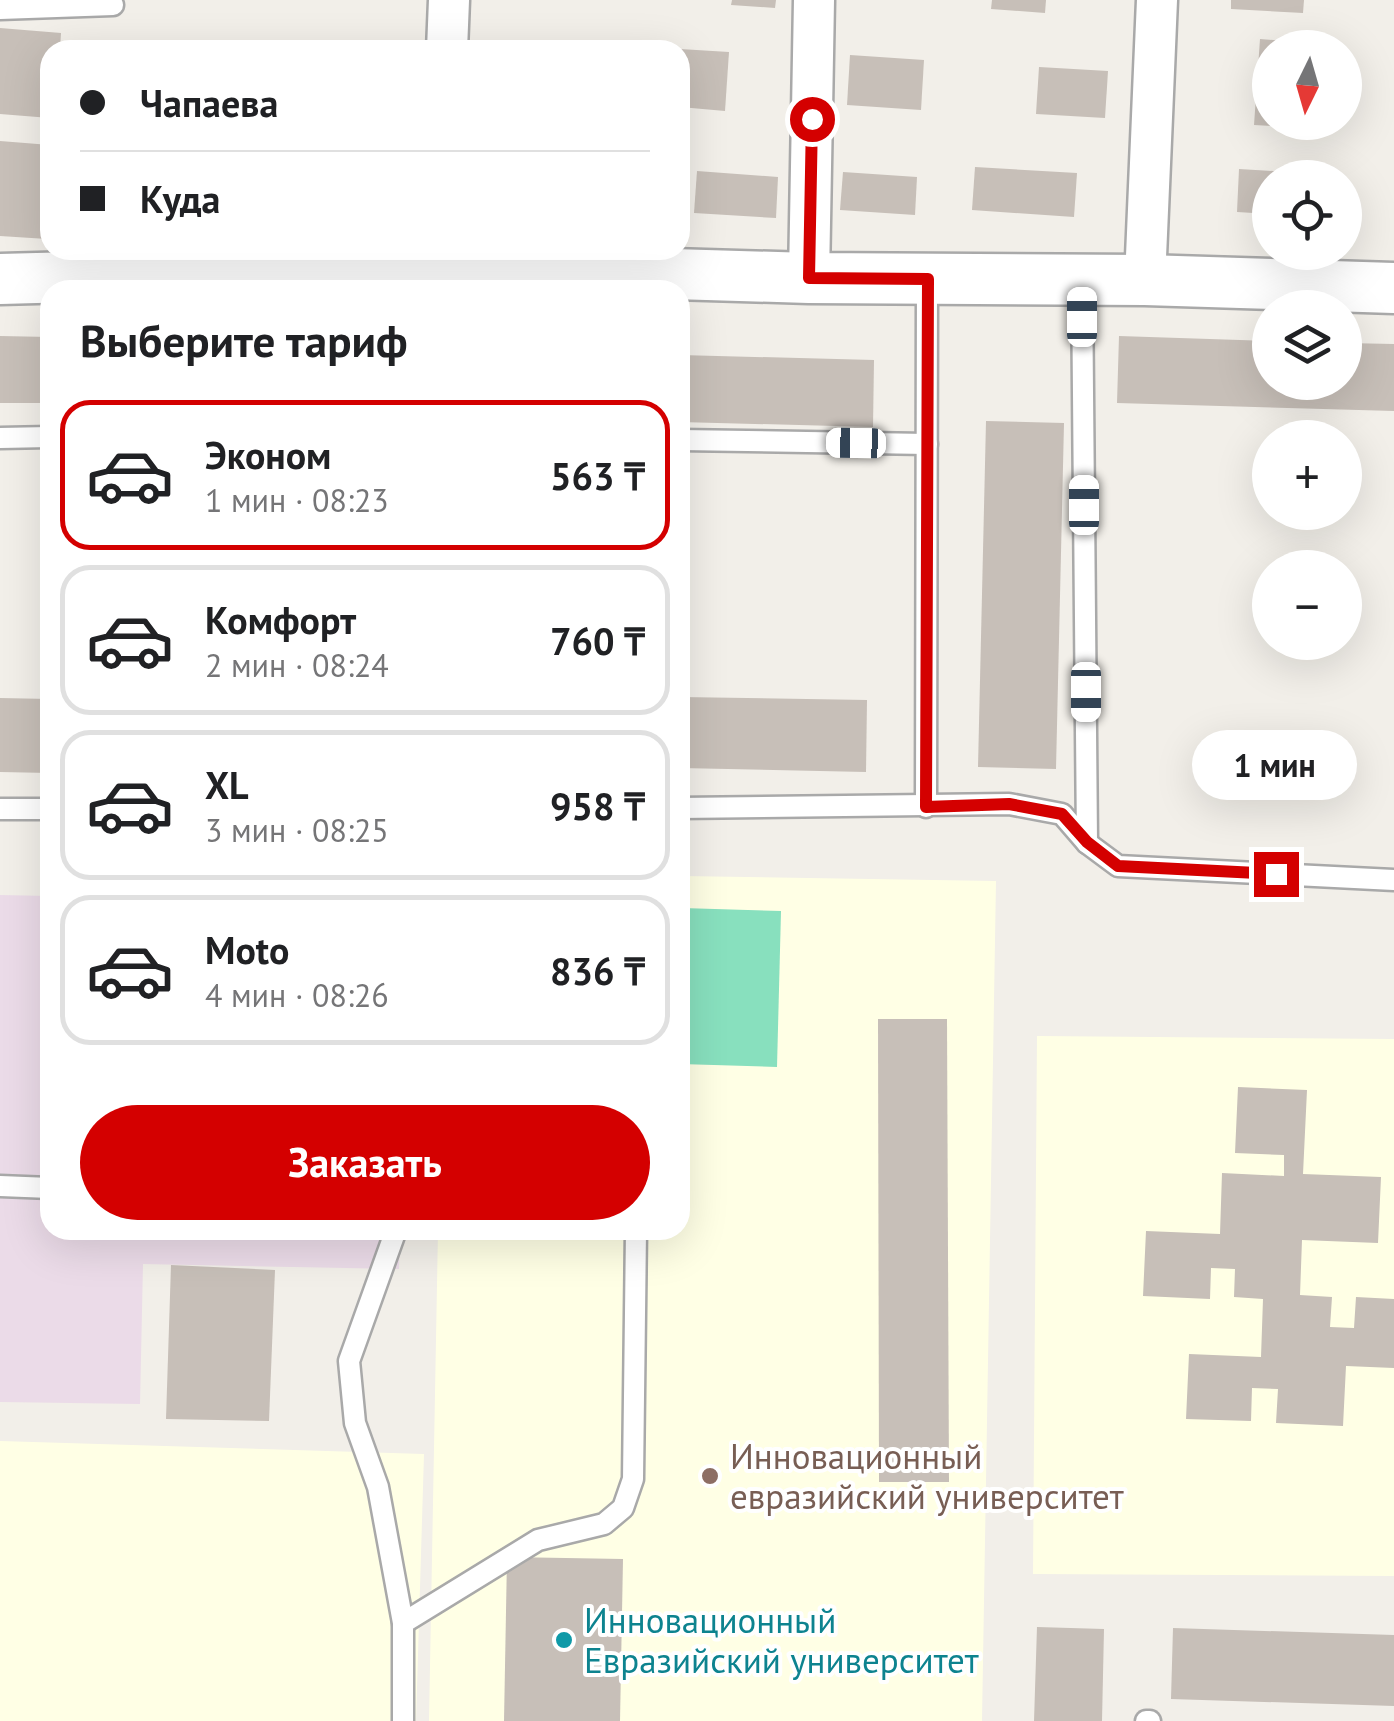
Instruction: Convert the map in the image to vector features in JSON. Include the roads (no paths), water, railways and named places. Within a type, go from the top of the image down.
[{"type":"street","points":[[447,40],[448,0]]},
{"type":"street","points":[[809,278],[814,0]]},
{"type":"street","points":[[1145,280],[1158,0]]},
{"type":"street","points":[[272,280],[439,269],[809,278],[1145,280],[1394,288]]},
{"type":"street","points":[[0,278],[171,280]]},
{"type":"lane","points":[[0,9],[113,5]]},
{"type":"lane","points":[[926,807],[928,279]]},
{"type":"lane","points":[[1082,280],[1087,842]]},
{"type":"lane","points":[[0,438],[40,438]]},
{"type":"lane","points":[[690,440],[927,444]]},
{"type":"lane","points":[[690,808],[1009,804],[1062,814],[1087,842],[1118,866],[1394,880]]},
{"type":"lane","points":[[0,809],[40,809]]},
{"type":"lane","points":[[0,1186],[40,1188]]},
{"type":"lane","points":[[392,1240],[349,1361],[356,1423],[378,1487],[404,1623],[403,1721]]},
{"type":"lane","points":[[404,1623],[538,1540],[604,1524],[623,1508],[633,1479],[636,1240]]},
{"type":"place","name":"Инновационный евразийский университет","points":[[710,1476]]},
{"type":"place","name":"Инновационный Евразийский университет","points":[[564,1640]]}]
